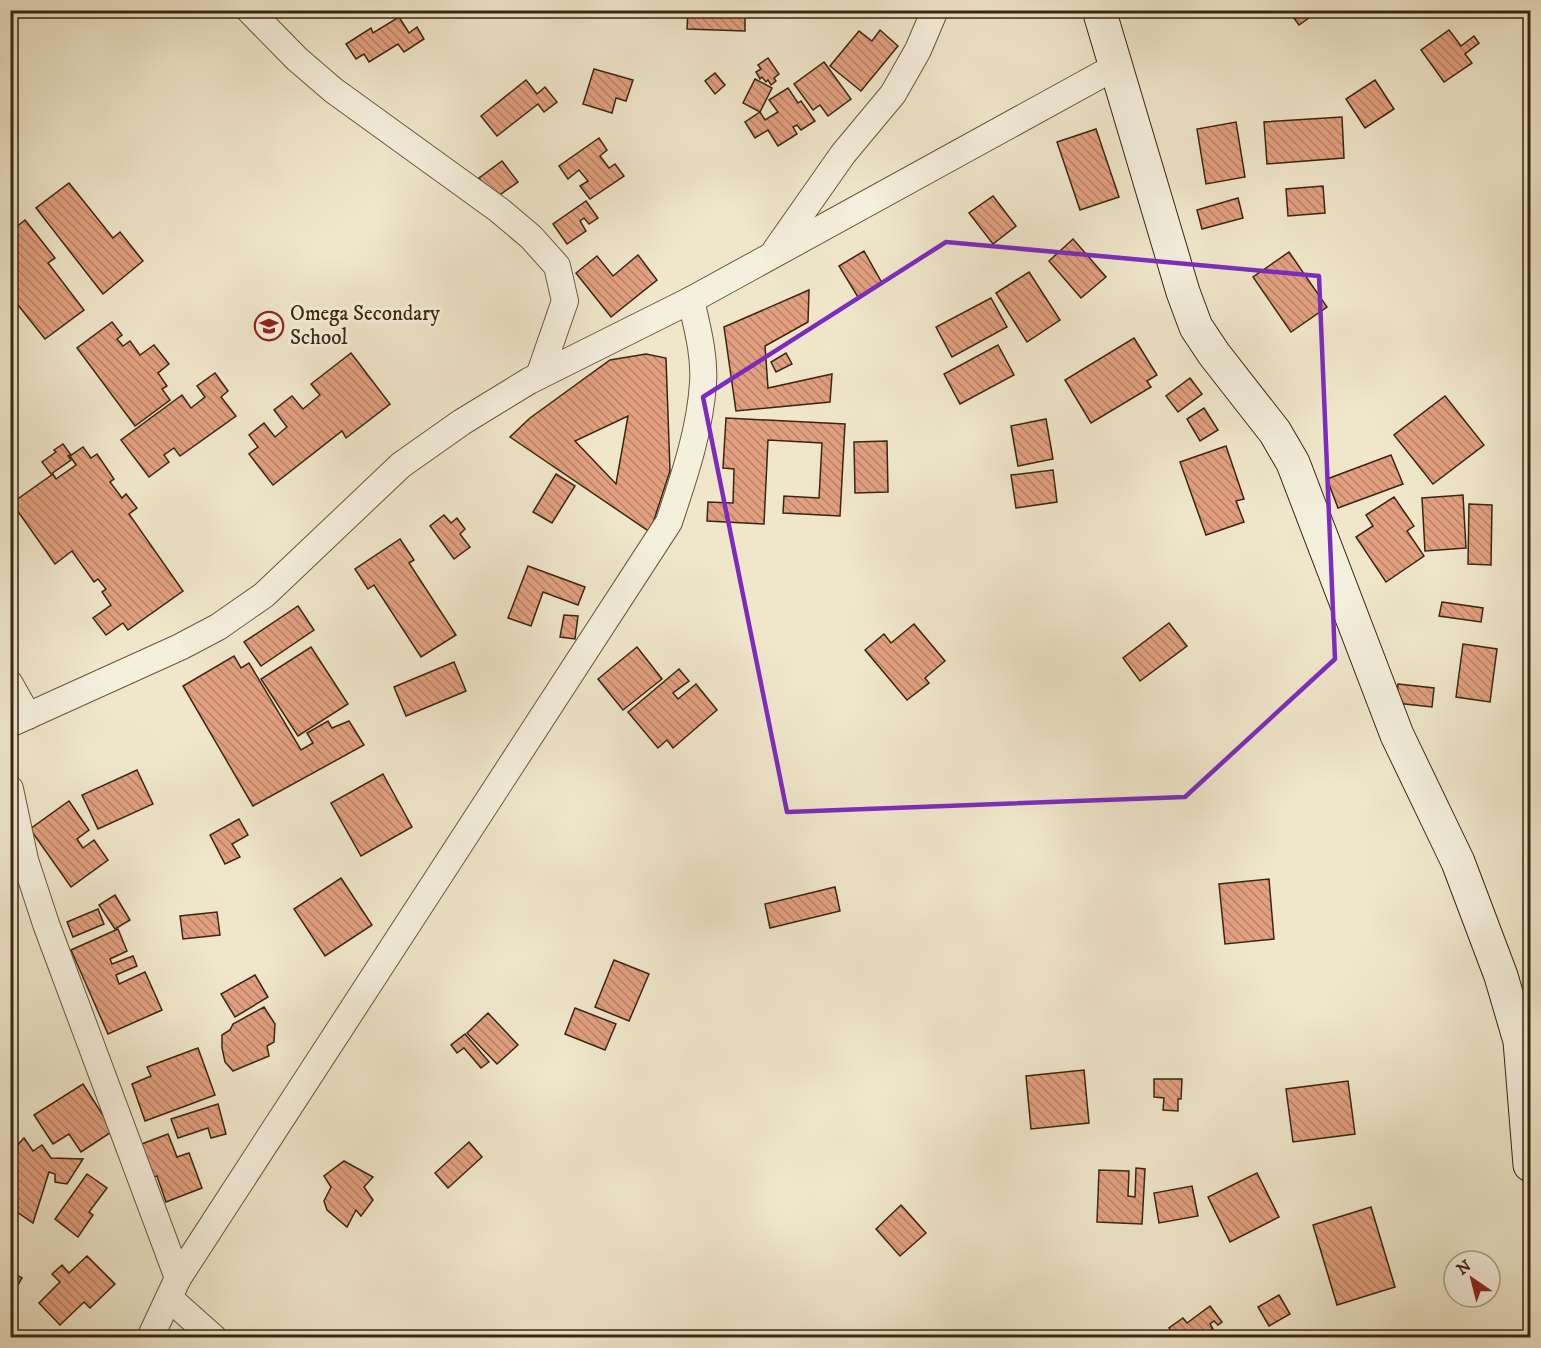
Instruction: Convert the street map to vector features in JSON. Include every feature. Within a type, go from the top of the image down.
[{"type":"street","points":[[249,10],[297,59],[333,90],[499,210],[531,237],[557,266],[565,301],[539,375]]},
{"type":"street","points":[[771,256],[843,154],[893,94],[918,50],[935,10]]},
{"type":"street","points":[[1099,10],[1183,292],[1196,327],[1214,354],[1275,432],[1293,463],[1397,735],[1458,862],[1502,975],[1520,1041],[1530,1165]]},
{"type":"street","points":[[10,684],[19,720],[180,647],[218,627],[264,595],[401,465],[462,422],[539,375],[691,300],[1115,67]]},
{"type":"street","points":[[150,1338],[174,1288],[669,522],[690,459],[703,382],[703,359],[691,300]]},
{"type":"street","points":[[10,789],[25,860],[46,924],[174,1288],[214,1338]]},
{"type":"highlighted area","points":[[946,242],[1319,276],[1335,659],[1185,797],[787,812],[703,397]]},
{"type":"building","points":[[688,10],[745,10],[745,31],[687,29]]},
{"type":"building","points":[[1288,10],[1320,10],[1299,25]]},
{"type":"building","points":[[399,17],[409,33],[417,27],[424,39],[404,52],[398,44],[369,62],[364,54],[356,59],[346,44],[371,28],[373,33]]},
{"type":"building","points":[[880,30],[898,46],[861,91],[830,66],[859,31],[872,41]]},
{"type":"building","points":[[1449,30],[1461,46],[1474,36],[1479,43],[1465,54],[1472,63],[1444,82],[1421,50]]},
{"type":"building","points":[[768,58],[779,74],[771,85],[768,80],[766,82],[762,77],[760,79],[756,72],[761,69],[758,65]]},
{"type":"building","points":[[824,62],[851,99],[828,116],[820,105],[813,110],[794,84]]},
{"type":"building","points":[[594,69],[633,80],[626,101],[616,98],[612,113],[583,104]]},
{"type":"building","points":[[715,73],[725,85],[715,94],[705,81]]},
{"type":"building","points":[[755,79],[772,88],[760,112],[743,103]]},
{"type":"building","points":[[526,80],[537,94],[545,87],[557,102],[544,112],[538,104],[497,136],[481,116]]},
{"type":"building","points":[[1375,80],[1394,109],[1365,128],[1346,99]]},
{"type":"building","points":[[788,88],[798,103],[801,101],[815,121],[801,130],[797,125],[793,127],[797,134],[778,146],[768,130],[755,138],[745,122],[760,112],[765,120],[778,112],[769,100]]},
{"type":"building","points":[[1342,117],[1344,158],[1267,164],[1264,122]]},
{"type":"building","points":[[1236,122],[1245,177],[1206,184],[1197,129]]},
{"type":"building","points":[[1096,129],[1119,197],[1080,210],[1057,142]]},
{"type":"building","points":[[599,138],[607,150],[600,156],[609,168],[615,164],[624,176],[590,199],[580,186],[588,181],[579,170],[568,179],[559,166]]},
{"type":"building","points":[[502,161],[518,182],[494,199],[479,178]]},
{"type":"building","points":[[69,183],[113,238],[120,232],[143,261],[103,294],[36,208]]},
{"type":"building","points":[[1323,186],[1325,213],[1288,216],[1286,189]]},
{"type":"building","points":[[993,196],[1016,226],[993,244],[969,213]]},
{"type":"building","points":[[1238,198],[1243,218],[1202,229],[1197,210]]},
{"type":"building","points":[[586,201],[598,218],[589,224],[584,218],[580,221],[586,231],[567,244],[553,224]]},
{"type":"building","points":[[25,220],[55,258],[48,263],[84,310],[45,339],[10,295],[10,232]]},
{"type":"building","points":[[1073,239],[1106,277],[1081,298],[1049,261]]},
{"type":"building","points":[[864,251],[882,283],[858,297],[839,266]]},
{"type":"building","points":[[1289,252],[1327,307],[1291,332],[1253,277]]},
{"type":"building","points":[[638,255],[657,280],[611,317],[576,273],[597,256],[613,276]]},
{"type":"building","points":[[1029,272],[1060,320],[1027,342],[996,293]]},
{"type":"building","points":[[809,290],[808,322],[765,346],[768,388],[832,374],[830,402],[736,411],[724,327]]},
{"type":"building","points":[[991,298],[1007,327],[952,357],[936,327]]},
{"type":"building","points":[[112,322],[122,335],[117,339],[123,346],[130,341],[140,355],[154,345],[169,364],[158,373],[167,386],[162,389],[170,400],[135,426],[77,348]]},
{"type":"building","points":[[1134,338],[1157,375],[1147,381],[1151,387],[1091,423],[1065,380]]},
{"type":"building","points":[[998,345],[1014,375],[960,404],[944,374]]},
{"type":"building","points":[[351,353],[390,404],[346,438],[342,431],[273,485],[249,454],[258,447],[249,435],[264,423],[275,437],[287,427],[274,410],[292,396],[303,409],[320,395],[311,384]]},
{"type":"building","points":[[786,353],[792,364],[776,372],[771,362]]},
{"type":"building","points":[[646,354],[666,358],[670,471],[650,532],[510,437],[530,418],[610,360]],"holes":[[[628,416],[616,484],[575,441]]]},
{"type":"building","points":[[215,373],[228,391],[221,397],[236,416],[180,456],[174,448],[164,455],[169,462],[149,477],[121,440],[182,395],[191,408],[205,397],[197,386]]},
{"type":"building","points":[[1190,378],[1202,394],[1178,412],[1166,396]]},
{"type":"building","points":[[1445,396],[1484,445],[1433,484],[1394,435]]},
{"type":"building","points":[[1204,408],[1218,430],[1200,441],[1187,419]]},
{"type":"building","points":[[726,418],[845,424],[840,516],[783,513],[784,496],[819,498],[822,443],[768,440],[764,524],[707,521],[708,502],[733,503],[734,469],[723,468]]},
{"type":"building","points":[[1046,419],[1053,459],[1018,466],[1011,426]]},
{"type":"building","points":[[887,441],[888,492],[855,493],[854,442]]},
{"type":"building","points":[[63,444],[71,455],[68,456],[71,460],[51,474],[42,462]]},
{"type":"building","points":[[1226,446],[1244,499],[1236,501],[1244,522],[1206,535],[1180,462]]},
{"type":"building","points":[[83,447],[91,458],[97,454],[114,479],[110,482],[122,498],[126,494],[137,508],[129,514],[183,591],[128,630],[123,623],[106,635],[93,618],[111,605],[102,592],[106,589],[98,579],[94,582],[72,551],[55,564],[12,503],[53,474],[56,479],[76,465],[70,456]]},
{"type":"building","points":[[1391,455],[1403,484],[1338,508],[1327,479]]},
{"type":"building","points":[[1053,470],[1057,502],[1016,508],[1011,475]]},
{"type":"building","points":[[556,474],[575,486],[552,523],[533,512]]},
{"type":"building","points":[[1463,495],[1466,548],[1425,551],[1422,498]]},
{"type":"building","points":[[1394,497],[1414,526],[1407,531],[1424,556],[1386,582],[1356,537],[1373,526],[1366,515]]},
{"type":"building","points":[[1469,504],[1492,505],[1491,565],[1468,564]]},
{"type":"building","points":[[444,515],[451,523],[457,518],[465,529],[460,534],[470,547],[454,559],[430,526]]},
{"type":"building","points":[[400,539],[414,560],[409,563],[456,635],[421,657],[374,585],[368,589],[355,569]]},
{"type":"building","points":[[528,566],[585,587],[578,605],[543,592],[531,626],[508,618]]},
{"type":"building","points":[[1442,602],[1483,608],[1481,622],[1439,616]]},
{"type":"building","points":[[298,606],[314,630],[261,666],[244,642]]},
{"type":"building","points":[[564,615],[578,616],[575,639],[560,637]]},
{"type":"building","points":[[1169,623],[1187,646],[1140,681],[1123,658]]},
{"type":"building","points":[[914,624],[945,661],[925,678],[929,683],[907,700],[865,650],[884,634],[891,643]]},
{"type":"building","points":[[1463,644],[1497,649],[1490,702],[1456,697]]},
{"type":"building","points":[[311,647],[348,704],[298,736],[261,679]]},
{"type":"building","points":[[637,647],[662,679],[623,710],[598,679]]},
{"type":"building","points":[[234,656],[241,668],[249,663],[301,750],[313,743],[307,733],[328,721],[332,728],[349,721],[364,745],[253,806],[183,686]]},
{"type":"building","points":[[454,662],[466,691],[406,716],[394,687]]},
{"type":"building","points":[[679,669],[689,681],[673,693],[678,699],[696,684],[717,710],[673,748],[667,740],[658,748],[628,712]]},
{"type":"building","points":[[1398,684],[1434,688],[1432,707],[1396,703]]},
{"type":"building","points":[[137,770],[153,804],[98,829],[82,795]]},
{"type":"building","points":[[383,774],[412,827],[361,856],[331,803]]},
{"type":"building","points":[[69,801],[89,830],[77,839],[83,848],[94,840],[108,860],[71,887],[30,829]]},
{"type":"building","points":[[239,819],[248,835],[232,844],[240,857],[225,864],[210,835]]},
{"type":"building","points":[[341,878],[372,925],[325,956],[294,909]]},
{"type":"building","points":[[1269,879],[1274,939],[1225,944],[1219,884]]},
{"type":"building","points":[[835,887],[840,911],[770,928],[765,904]]},
{"type":"building","points":[[115,895],[130,920],[115,929],[99,905]]},
{"type":"building","points":[[98,909],[104,924],[73,937],[67,922]]},
{"type":"building","points":[[217,912],[220,935],[183,939],[180,916]]},
{"type":"building","points":[[118,929],[127,951],[110,959],[112,964],[133,956],[137,966],[116,975],[119,984],[145,972],[162,1010],[108,1034],[71,950]]},
{"type":"building","points":[[614,960],[649,974],[629,1021],[595,1007]]},
{"type":"building","points":[[255,975],[268,997],[235,1017],[221,994]]},
{"type":"building","points":[[264,1007],[275,1024],[274,1042],[267,1046],[269,1056],[233,1071],[225,1062],[222,1035],[230,1030],[233,1024]]},
{"type":"building","points":[[575,1008],[616,1024],[605,1050],[565,1034]]},
{"type":"building","points":[[488,1013],[518,1045],[497,1064],[467,1033]]},
{"type":"building","points":[[465,1034],[489,1062],[481,1068],[464,1048],[457,1053],[451,1045]]},
{"type":"building","points":[[198,1048],[215,1095],[145,1121],[132,1084],[151,1076],[147,1067]]},
{"type":"building","points":[[1084,1070],[1089,1123],[1031,1129],[1026,1076]]},
{"type":"building","points":[[1154,1079],[1182,1079],[1178,1111],[1163,1110],[1164,1098],[1154,1097]]},
{"type":"building","points":[[1348,1081],[1355,1134],[1293,1142],[1286,1089]]},
{"type":"building","points":[[83,1084],[113,1131],[81,1152],[69,1134],[53,1144],[34,1115]]},
{"type":"building","points":[[218,1104],[226,1134],[211,1138],[208,1128],[178,1138],[171,1119]]},
{"type":"building","points":[[168,1134],[177,1157],[189,1153],[202,1188],[166,1202],[157,1176],[152,1177],[139,1145]]},
{"type":"building","points":[[24,1138],[33,1151],[42,1145],[51,1158],[83,1159],[67,1184],[55,1182],[55,1174],[49,1172],[33,1223],[10,1207],[10,1153]]},
{"type":"building","points":[[469,1142],[482,1157],[448,1188],[435,1173]]},
{"type":"building","points":[[344,1161],[373,1177],[364,1187],[373,1200],[361,1216],[356,1210],[347,1227],[327,1210],[324,1201],[331,1187],[324,1176]]},
{"type":"building","points":[[1136,1168],[1145,1169],[1142,1224],[1097,1222],[1099,1170],[1129,1171],[1128,1196],[1135,1197]]},
{"type":"building","points":[[1257,1173],[1279,1217],[1230,1242],[1208,1197]]},
{"type":"building","points":[[87,1174],[107,1188],[89,1212],[93,1215],[78,1237],[55,1219]]},
{"type":"building","points":[[1192,1186],[1198,1216],[1159,1223],[1154,1193]]},
{"type":"building","points":[[901,1205],[926,1233],[900,1256],[876,1229]]},
{"type":"building","points":[[1371,1207],[1395,1287],[1337,1305],[1313,1225]]},
{"type":"building","points":[[87,1256],[115,1284],[90,1308],[84,1302],[60,1325],[39,1303],[60,1282],[52,1274],[62,1265],[69,1273]]},
{"type":"building","points":[[10,1271],[22,1278],[12,1295],[10,1294]]},
{"type":"building","points":[[1279,1295],[1290,1314],[1269,1326],[1258,1307]]},
{"type":"building","points":[[1210,1306],[1222,1322],[1218,1325],[1214,1321],[1210,1324],[1213,1329],[1208,1332],[1212,1338],[1176,1338],[1169,1328],[1183,1318],[1187,1323]]},
{"type":"place","name":"Omega Secondary School","points":[[269,326]]}]
